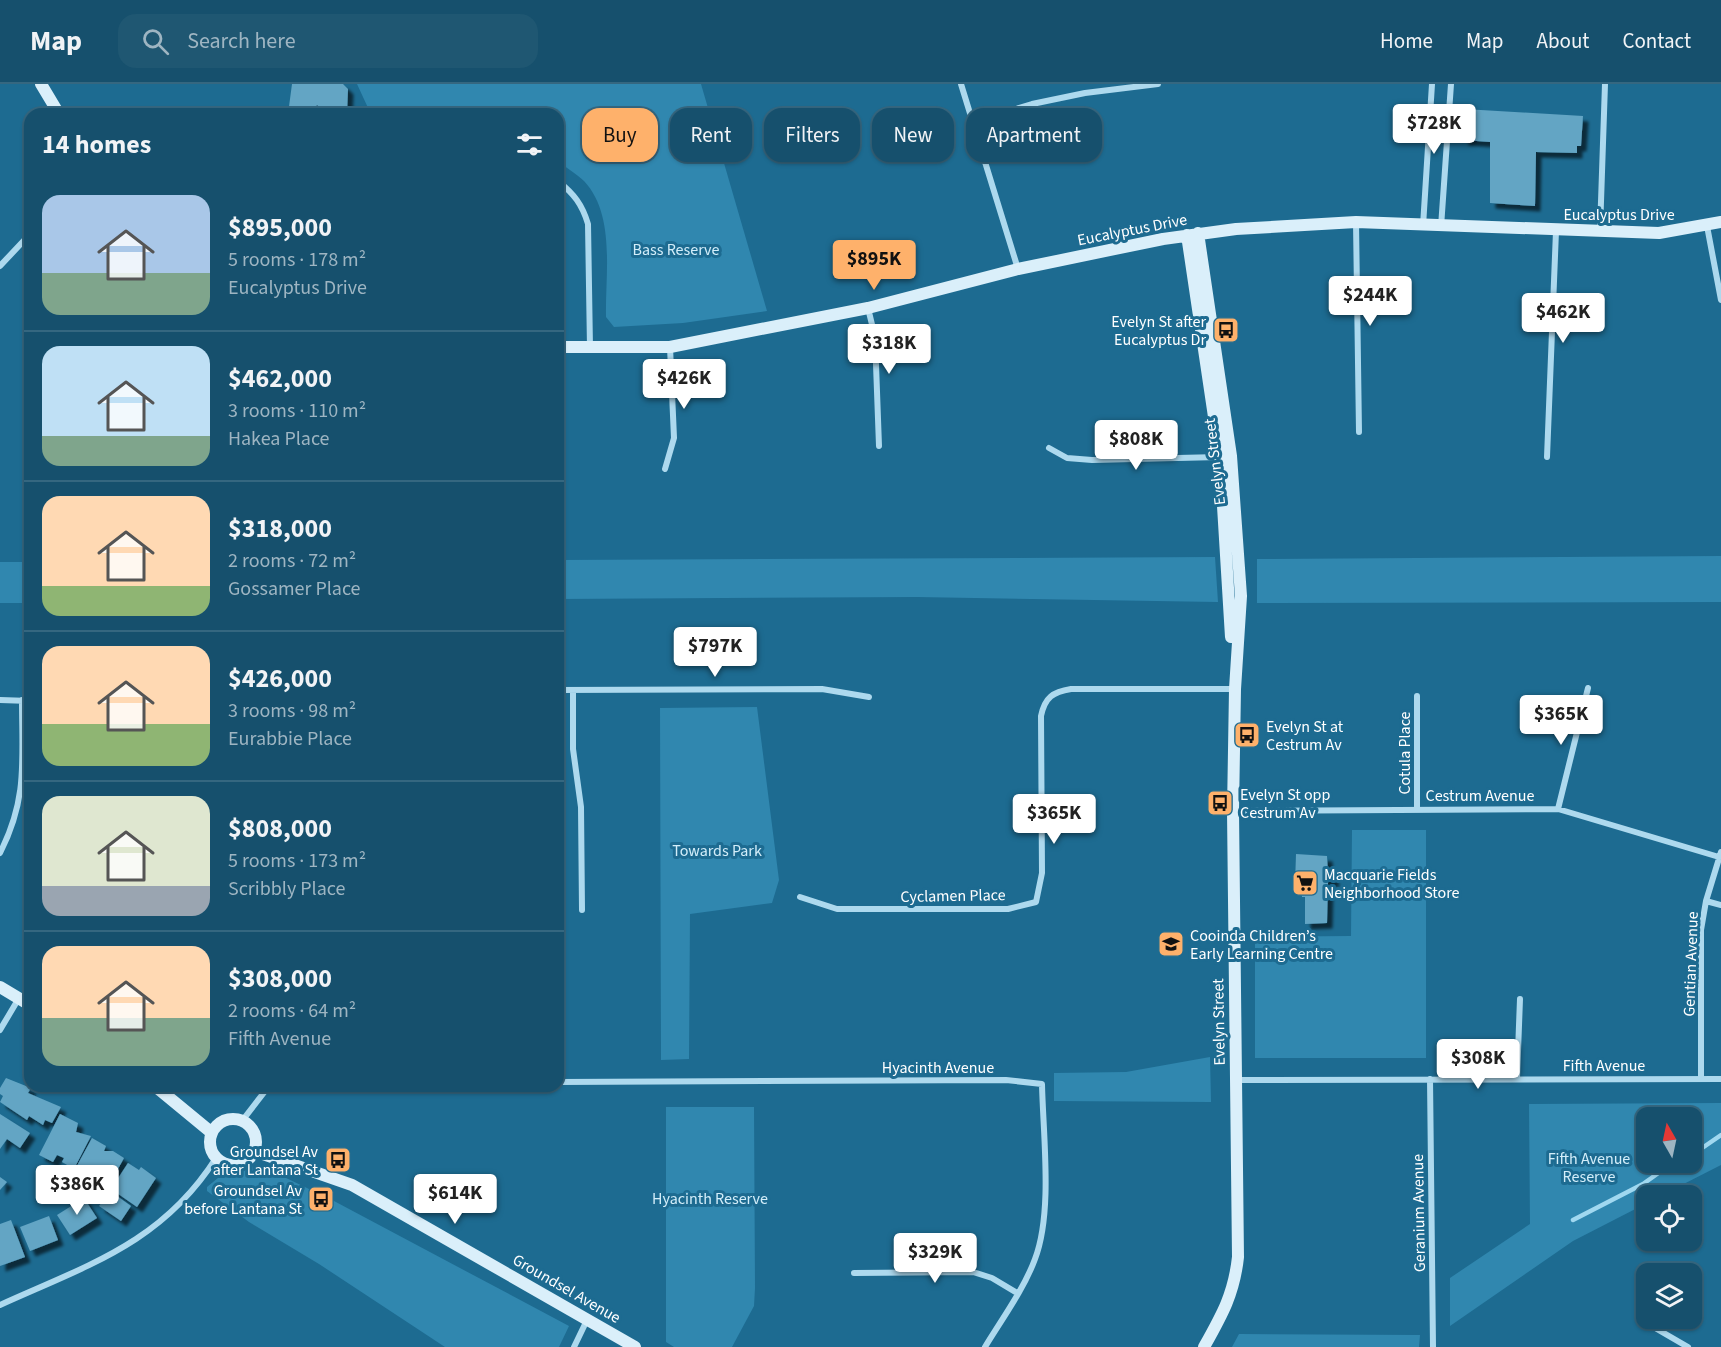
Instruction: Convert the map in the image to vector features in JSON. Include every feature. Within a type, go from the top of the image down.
[{"type":"street","points":[[42,84],[56,108]]},
{"type":"street","points":[[961,84],[969,108]]},
{"type":"street","points":[[1019,108],[1085,93],[1158,84]]},
{"type":"street","points":[[1423,226],[1432,84]]},
{"type":"street","points":[[1441,227],[1451,84]]},
{"type":"street","points":[[1600,231],[1605,84]]},
{"type":"street","points":[[986,162],[1018,269]]},
{"type":"street","points":[[564,186],[573,193],[583,208],[588,224],[590,349]]},
{"type":"street","points":[[1356,222],[1359,432]]},
{"type":"street","name":"Eucalyptus Drive","points":[[564,347],[670,347],[868,308],[1018,269],[1192,234],[1266,226],[1356,222],[1556,231],[1659,232],[1721,222]]},
{"type":"street","points":[[1707,226],[1721,300]]},
{"type":"street","points":[[1547,457],[1556,231]]},
{"type":"street","name":"Evelyn Street","points":[[1192,234],[1226,456],[1234,689],[1233,811],[1238,1257],[1236,1280],[1229,1303],[1204,1347]]},
{"type":"street","points":[[0,266],[24,240]]},
{"type":"street","points":[[868,308],[875,337],[879,446]]},
{"type":"street","points":[[665,469],[674,438],[670,347]]},
{"type":"street","points":[[1049,448],[1066,458],[1092,460],[1226,456]]},
{"type":"street","points":[[1558,809],[1588,688]]},
{"type":"street","points":[[564,690],[822,689],[869,697]]},
{"type":"street","name":"Cyclamen Place","points":[[800,897],[837,909],[1008,909],[1036,902],[1042,873],[1041,716],[1048,697],[1058,691],[1071,689],[1234,689]]},
{"type":"street","points":[[573,690],[573,749],[580,807],[582,910]]},
{"type":"street","name":"Cotula Place","points":[[1417,696],[1417,809]]},
{"type":"street","points":[[0,700],[22,700],[21,795],[17,816],[0,853]]},
{"type":"street","name":"Cestrum Avenue","points":[[1233,811],[1558,809],[1720,854]]},
{"type":"street","name":"Gentian Avenue","points":[[1701,1079],[1701,930],[1706,901],[1720,854]]},
{"type":"street","points":[[1706,901],[1721,905]]},
{"type":"street","points":[[0,987],[24,1001]]},
{"type":"street","points":[[0,1030],[19,998]]},
{"type":"street","points":[[1517,1078],[1520,999]]},
{"type":"street","name":"Fifth Avenue","points":[[1235,1080],[1721,1078]]},
{"type":"street","name":"Geranium Avenue","points":[[1430,1079],[1432,1347]]},
{"type":"street","name":"Hyacinth Avenue","points":[[564,1082],[1006,1080],[1042,1084],[1044,1216],[1035,1259],[985,1347]]},
{"type":"street","points":[[162,1092],[212,1132]]},
{"type":"street","points":[[242,1121],[264,1092]]},
{"type":"street","points":[[224,1120],[242,1121],[254,1133],[254,1151],[249,1158],[237,1164],[228,1164],[216,1158],[210,1146],[212,1132],[224,1120]]},
{"type":"street","name":"Groundsel Avenue","points":[[254,1151],[352,1185],[635,1347]]},
{"type":"street","points":[[0,1305],[115,1253],[148,1232],[179,1208],[200,1183],[216,1158]]},
{"type":"street","points":[[854,1274],[973,1272],[992,1278],[1017,1293]]},
{"type":"street","points":[[573,1347],[587,1319]]},
{"type":"street","points":[[1658,1329],[1688,1347]]},
{"type":"green space","name":"Bass Reserve","points":[[357,84],[701,84],[708,108],[670,108],[670,162],[724,162],[767,311],[683,323],[614,327],[606,317],[605,228],[594,195],[584,181],[564,166],[564,108],[368,108]]},
{"type":"green space","points":[[1721,556],[1721,602],[1257,603],[1257,559]]},
{"type":"green space","points":[[1215,557],[1218,602],[917,597],[564,599],[564,560]]},
{"type":"green space","points":[[0,562],[24,562],[24,603],[0,603]]},
{"type":"green space","name":"Towards Park","points":[[757,707],[779,880],[772,903],[690,914],[689,1059],[661,1060],[660,708]]},
{"type":"green space","points":[[1352,830],[1426,830],[1426,1058],[1255,1058],[1255,937],[1351,936]]},
{"type":"green space","points":[[1210,1057],[1211,1102],[1054,1101],[1054,1073],[1126,1072]]},
{"type":"green space","name":"Fifth Avenue Reserve","points":[[1721,1103],[1721,1165],[1682,1185],[1636,1185],[1636,1209],[1573,1241],[1450,1326],[1450,1278],[1530,1224],[1529,1104]]},
{"type":"green space","name":"Hyacinth Reserve","points":[[666,1107],[754,1107],[754,1306],[732,1347],[674,1347],[666,1342]]},
{"type":"green space","points":[[259,1165],[334,1201],[569,1326],[559,1347],[445,1347],[319,1264],[249,1222],[207,1191],[207,1187],[224,1173]]},
{"type":"green space","points":[[1239,1334],[1420,1335],[1419,1347],[1232,1347]]},
{"type":"building","points":[[292,84],[343,84],[348,89],[347,108],[320,108],[317,105],[315,108],[289,108]]},
{"type":"building","points":[[1464,109],[1583,116],[1581,146],[1577,146],[1577,153],[1536,152],[1535,206],[1490,203],[1490,142],[1463,140]]},
{"type":"building","points":[[1296,854],[1327,856],[1328,874],[1333,875],[1334,882],[1328,881],[1327,923],[1305,924],[1305,897],[1302,897],[1301,884],[1295,885]]},
{"type":"building","points":[[6,1078],[24,1085],[24,1092],[61,1107],[52,1123],[45,1120],[43,1125],[29,1116],[27,1120],[0,1102],[3,1096],[0,1094],[0,1088]]},
{"type":"building","points":[[0,1114],[30,1133],[20,1148],[7,1139],[0,1149]]},
{"type":"building","points":[[60,1114],[78,1123],[76,1132],[91,1136],[74,1169],[62,1162],[64,1158],[57,1155],[53,1162],[39,1155]]},
{"type":"building","points":[[92,1138],[106,1146],[104,1151],[113,1151],[124,1158],[113,1178],[110,1176],[104,1186],[73,1173]]},
{"type":"building","points":[[128,1163],[139,1170],[141,1167],[156,1178],[137,1207],[111,1189]]},
{"type":"building","points":[[0,1177],[7,1182],[0,1190]]},
{"type":"building","points":[[110,1191],[131,1206],[121,1221],[99,1206]]},
{"type":"building","points":[[84,1198],[97,1218],[70,1235],[57,1215]]},
{"type":"building","points":[[49,1216],[58,1240],[30,1251],[20,1227]]},
{"type":"building","points":[[11,1220],[25,1257],[0,1266],[0,1224]]},
{"type":"waterway","points":[[1702,1148],[1721,1135]]},
{"type":"waterway","points":[[1573,1220],[1643,1184],[1658,1173]]},
{"type":"place","name":"Evelyn St after Eucalyptus Dr","points":[[1226,330]]},
{"type":"place","name":"Evelyn St at Cestrum Av","points":[[1247,735]]},
{"type":"place","name":"Evelyn St opp Cestrum Av","points":[[1220,803]]},
{"type":"place","name":"Macquarie Fields Neighborhood Store","points":[[1305,883]]},
{"type":"place","name":"Cooinda Children’s Early Learning Centre","points":[[1171,944]]},
{"type":"place","name":"Groundsel Av after Lantana St","points":[[338,1160]]},
{"type":"place","name":"Groundsel Av before Lantana St","points":[[321,1199]]}]
